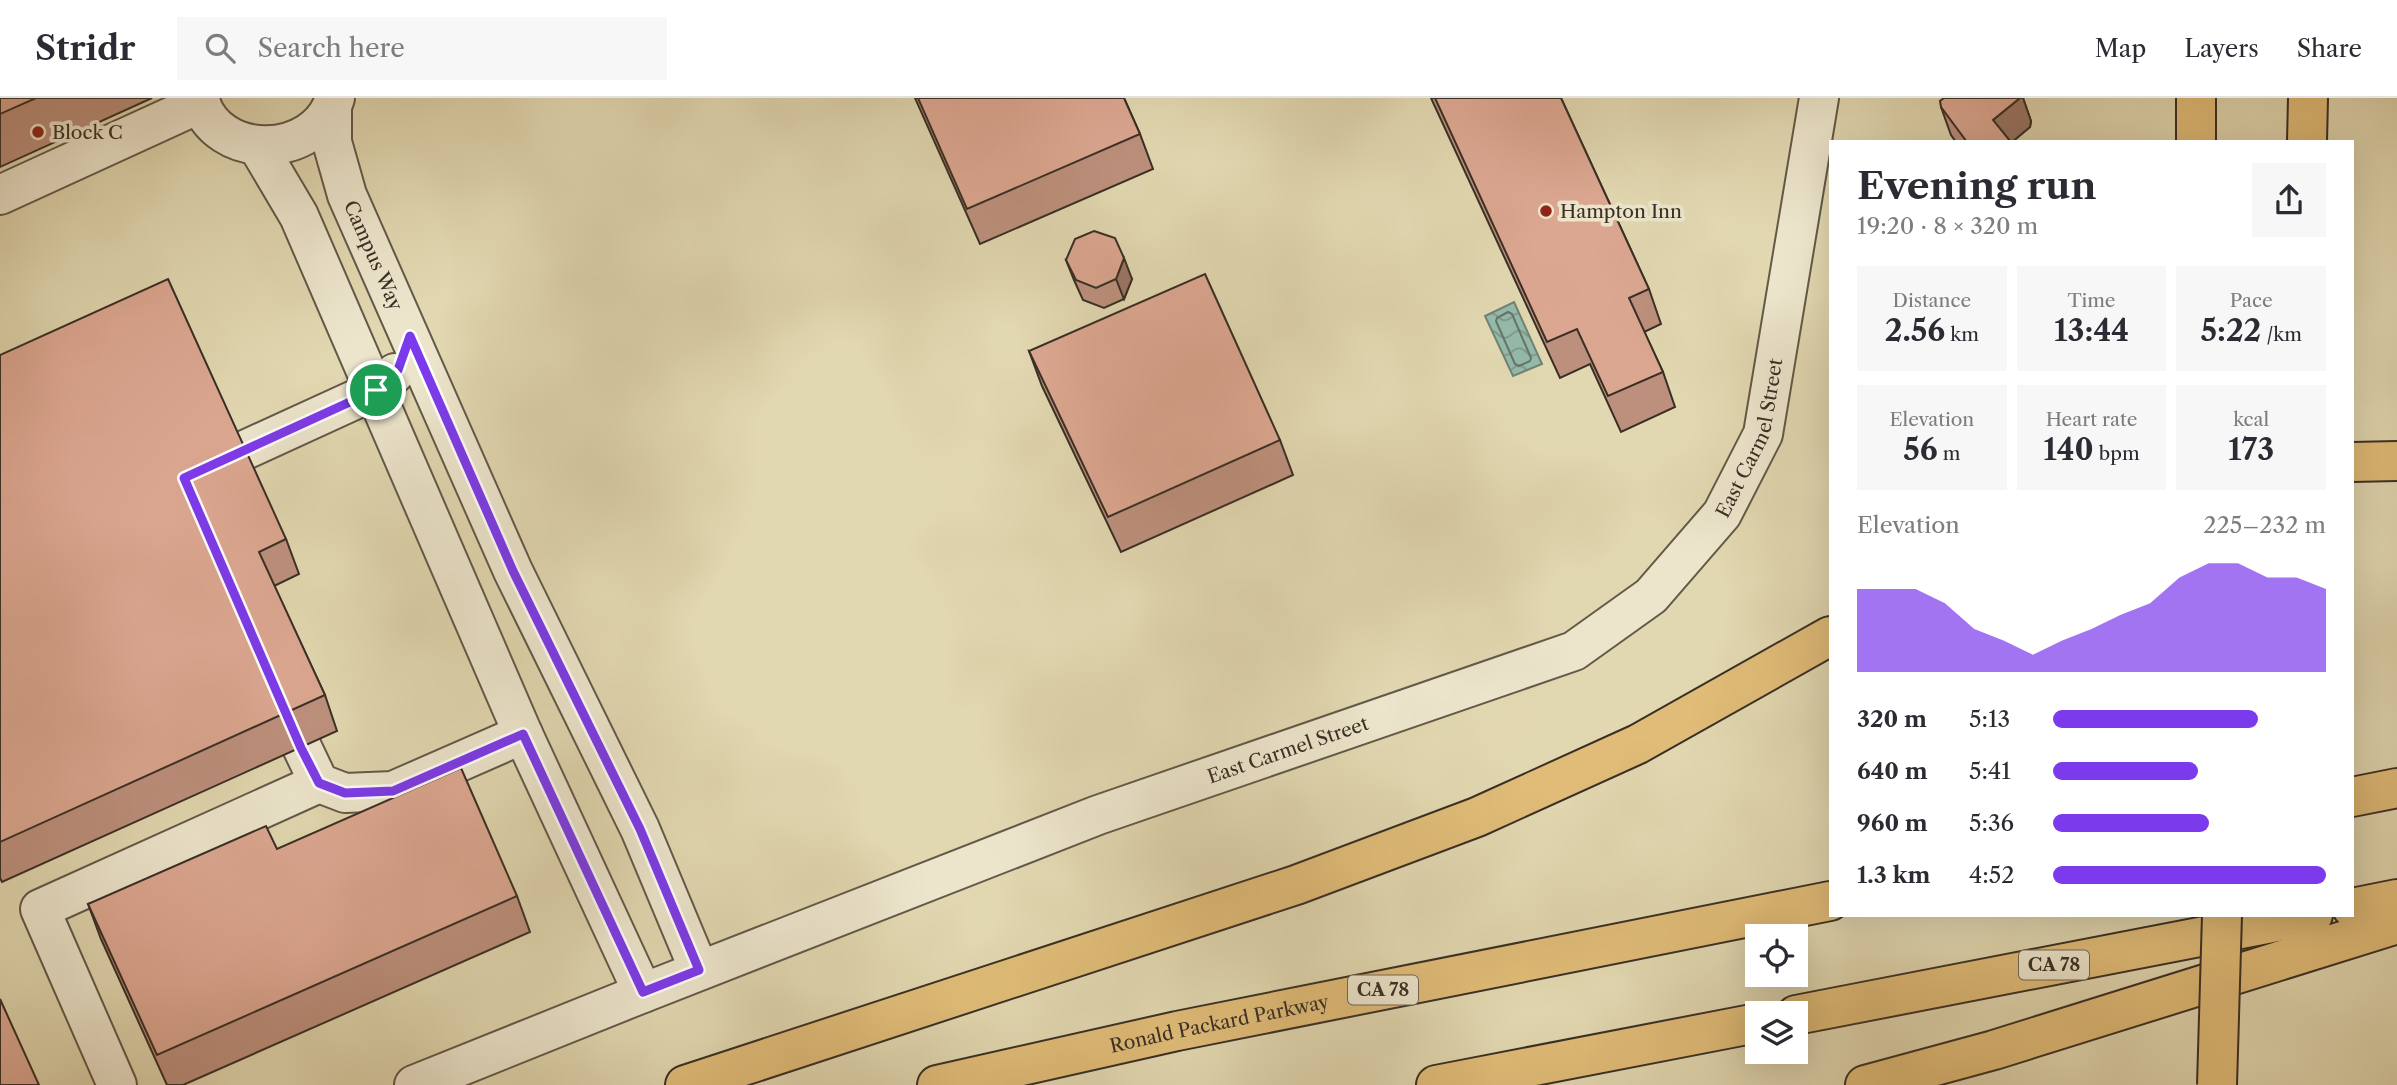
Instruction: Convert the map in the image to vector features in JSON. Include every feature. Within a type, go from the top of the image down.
[{"type":"main road","points":[[2196,98],[2196,140]]},
{"type":"main road","points":[[2307,140],[2308,98]]},
{"type":"main road","points":[[2354,462],[2397,461]]},
{"type":"main road","points":[[685,1085],[1296,885],[1477,817],[1638,744],[1829,637]]},
{"type":"main road","points":[[2354,797],[2397,788]]},
{"type":"main road","points":[[2354,908],[2397,899]]},
{"type":"main road","name":"Ronald Packard Parkway","points":[[937,1085],[1177,1031],[1829,901]]},
{"type":"main road","points":[[2217,1085],[2222,917]]},
{"type":"main road","name":"CA 78","points":[[1808,1013],[2302,917]]},
{"type":"main road","points":[[1865,1085],[1994,1050],[2397,924]]},
{"type":"main road","points":[[1436,1085],[1745,1025]]},
{"type":"street","name":"East Carmel Street","points":[[414,1085],[643,992],[1098,815],[1574,651],[1651,596],[1722,514],[1763,433],[1819,98]]},
{"type":"street","name":"Campus Way","points":[[200,101],[215,124],[235,139],[257,145],[279,145],[301,138],[318,125],[333,102]]},
{"type":"street","points":[[0,195],[200,101]]},
{"type":"street","name":"Campus Way","points":[[333,102],[332,142],[347,194],[513,571],[640,829],[699,970]]},
{"type":"street","points":[[257,145],[299,216],[523,734],[643,992]]},
{"type":"street","points":[[195,504],[184,478],[376,390],[398,370],[410,336]]},
{"type":"street","points":[[267,671],[319,783],[345,793],[393,791],[523,734]]},
{"type":"street","points":[[117,1085],[40,909],[319,783]]},
{"type":"water","points":[[1514,302],[1542,364],[1513,376],[1485,316]]},
{"type":"building","points":[[0,98],[36,98],[0,114]]},
{"type":"building","points":[[918,98],[1124,98],[1140,134],[967,209]]},
{"type":"building","name":"Hampton Inn","points":[[1435,98],[1561,98],[1649,289],[1629,298],[1663,372],[1608,396],[1577,329],[1547,342]]},
{"type":"building","points":[[1944,98],[2020,98],[1993,120],[2009,140],[1966,140],[1941,107],[1940,101]]},
{"type":"building","points":[[1094,231],[1115,238],[1124,258],[1116,279],[1096,288],[1076,280],[1066,260],[1075,239]]},
{"type":"building","points":[[1205,274],[1280,440],[1108,517],[1029,351]]},
{"type":"building","points":[[168,279],[286,539],[259,552],[325,695],[0,842],[0,355]]},
{"type":"building","points":[[461,768],[517,896],[157,1055],[88,904],[266,826],[277,849]]},
{"type":"building","points":[[0,999],[39,1085],[0,1085]]},
{"type":"place","name":"Block C","points":[[38,132]]},
{"type":"place","name":"Hampton Inn","points":[[1546,211]]},
{"type":"route","points":[[410,336],[513,571],[640,829],[699,970],[643,992],[523,734],[393,791],[345,793],[319,783],[301,748],[184,478],[376,390],[398,370],[410,336]]}]
